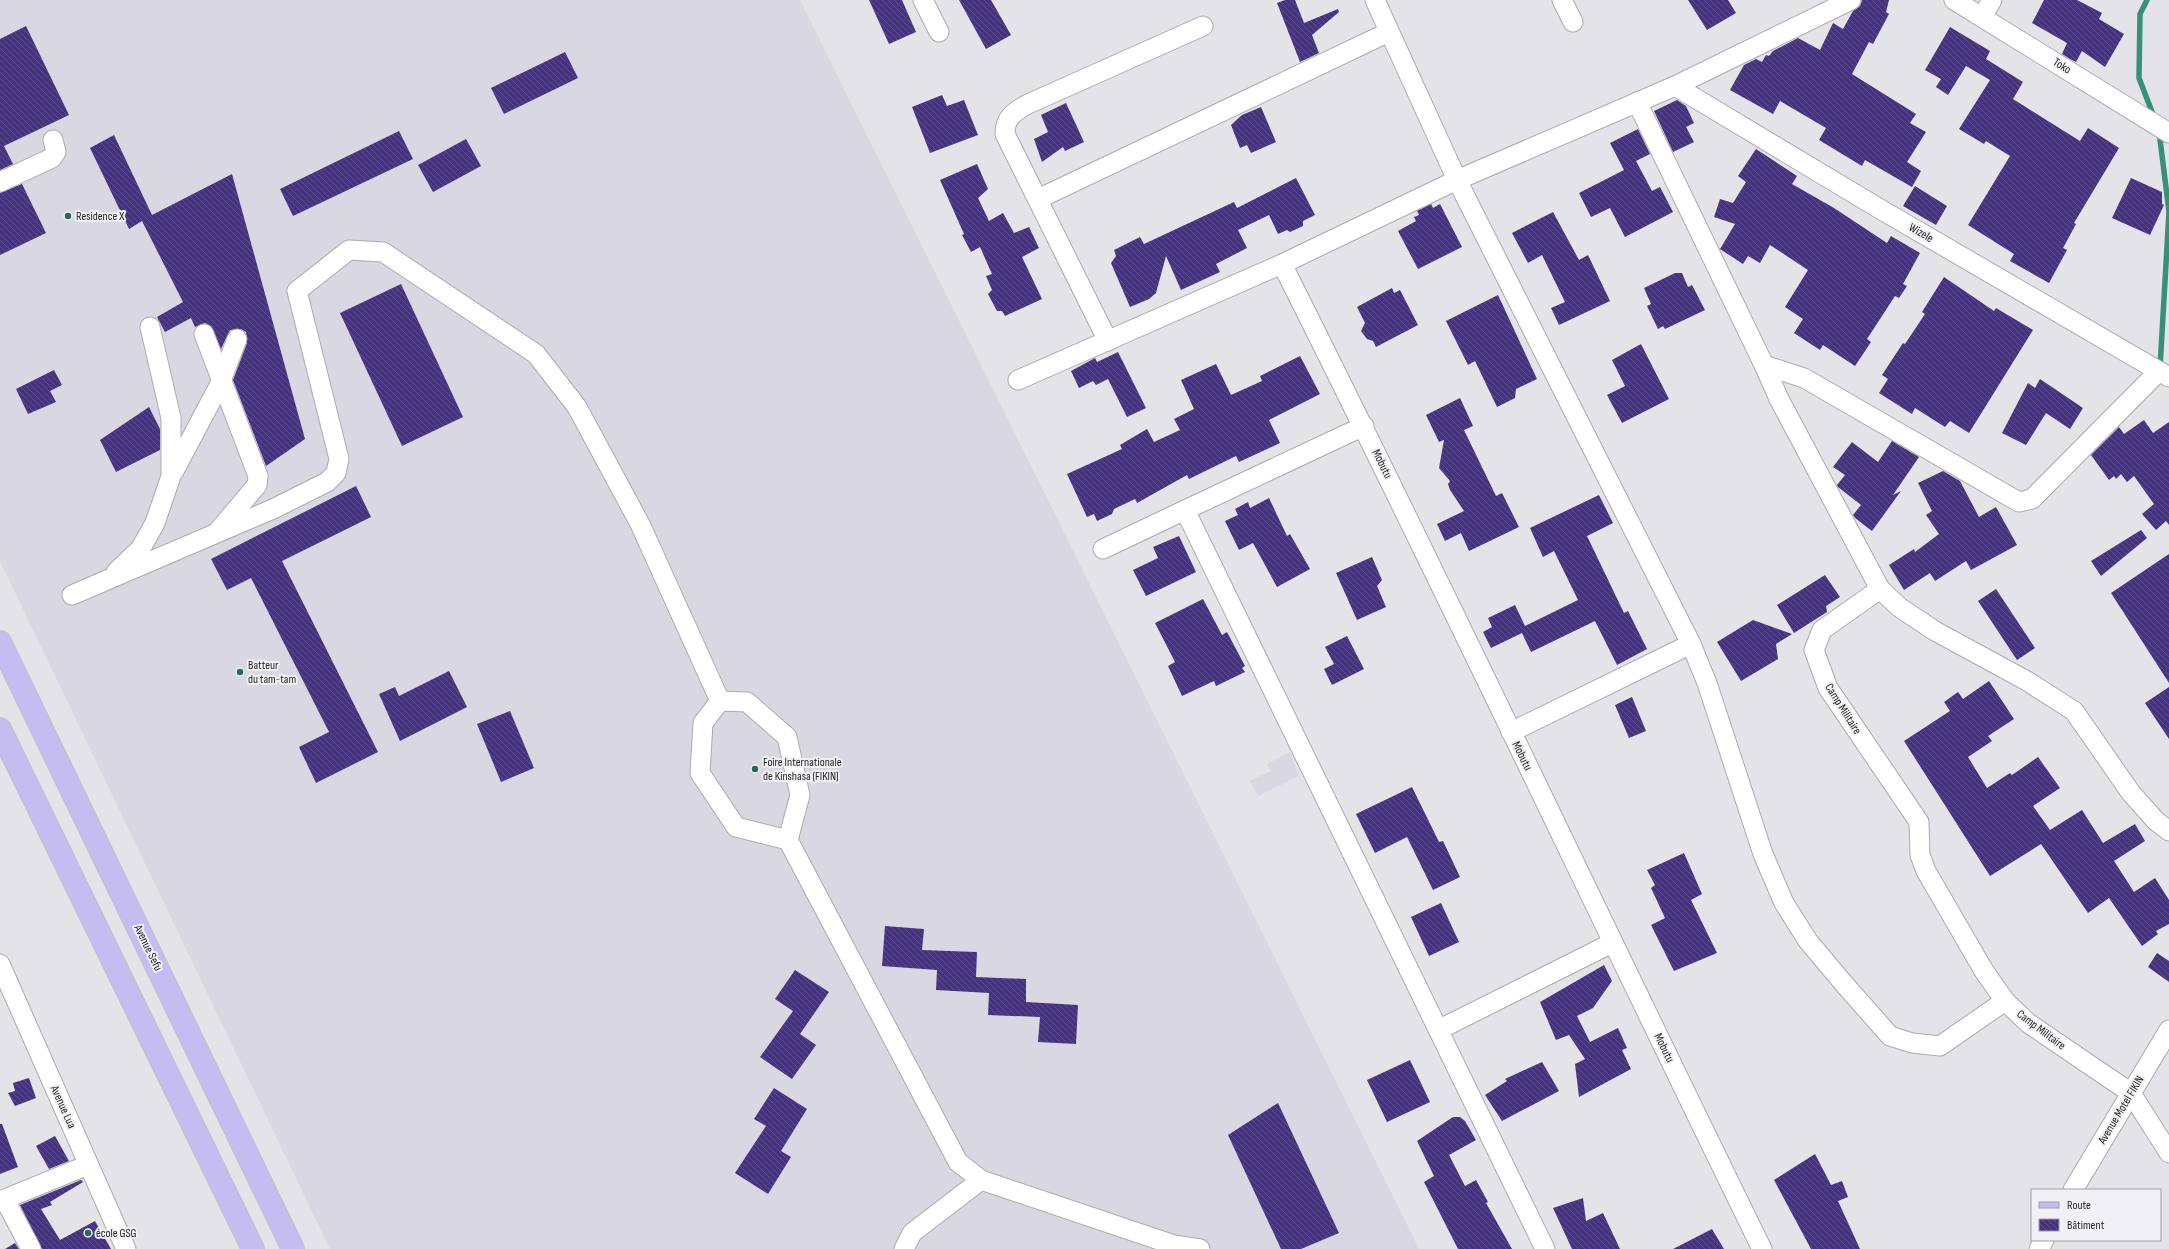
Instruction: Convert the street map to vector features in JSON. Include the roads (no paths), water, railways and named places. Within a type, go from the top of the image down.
[{"type":"main road","name":"Avenue Sefu","points":[[1,646],[293,1249]]},
{"type":"main road","points":[[0,729],[253,1249]]},
{"type":"street","points":[[923,0],[939,32]]},
{"type":"street","points":[[1375,0],[1457,180],[1691,644],[1707,683],[1763,854],[1784,903],[1808,941],[1890,1036],[1912,1043],[1940,1046],[2005,1002]]},
{"type":"street","points":[[1562,0],[1573,22]]},
{"type":"street","points":[[1018,380],[1282,264],[1457,180],[1675,86],[1851,0]]},
{"type":"street","name":"Toko","points":[[1954,0],[2169,133]]},
{"type":"street","points":[[1982,17],[1992,0]]},
{"type":"street","points":[[1108,341],[1038,199],[1004,134],[1005,125],[1010,114],[1028,104],[1203,26]]},
{"type":"street","points":[[1038,199],[1389,32]]},
{"type":"street","name":"Wizele","points":[[1675,86],[1887,213],[2164,374]]},
{"type":"street","points":[[1637,102],[1764,365],[1778,399],[1880,589],[1899,607],[1934,631],[2027,681],[2074,711],[2131,793],[2156,821],[2169,831]]},
{"type":"street","points":[[0,182],[52,158],[56,152],[53,140]]},
{"type":"street","points":[[72,595],[217,533],[328,482],[336,473],[339,459],[297,291],[349,250],[383,252],[536,354],[578,407],[640,524],[720,701]]},
{"type":"street","name":"Mobutu","points":[[1282,264],[1364,426],[1612,943],[1762,1249]]},
{"type":"street","points":[[150,327],[171,418],[171,476]]},
{"type":"street","points":[[204,334],[258,476],[257,485],[217,533]]},
{"type":"street","points":[[108,580],[141,548],[155,523],[171,476],[222,378],[237,339]]},
{"type":"street","points":[[1764,365],[1804,378],[2019,502],[2032,499],[2164,374]]},
{"type":"street","points":[[1103,549],[1364,426]]},
{"type":"street","points":[[1185,510],[1545,1249]]},
{"type":"street","name":"Camp Militaire","points":[[1880,589],[1822,630],[1814,650],[1828,688],[1919,822],[1920,855],[1926,871],[1984,971],[2005,1002],[2028,1023],[2131,1093]]},
{"type":"street","points":[[1511,732],[1691,644]]},
{"type":"street","points":[[720,701],[747,702],[786,737],[800,795],[788,840],[958,1162],[981,1180],[1170,1247],[1200,1249]]},
{"type":"street","points":[[720,701],[703,723],[700,773],[736,827],[788,840]]},
{"type":"street","points":[[1438,1030],[1612,943]]},
{"type":"street","name":"Avenue Lua","points":[[0,964],[126,1249]]},
{"type":"street","name":"Avenue Motel FIKIN","points":[[2075,1189],[2169,1030]]},
{"type":"street","points":[[2131,1093],[2169,1153]]},
{"type":"street","points":[[31,1249],[2,1200],[88,1165]]},
{"type":"street","points":[[904,1249],[912,1233],[981,1180]]},
{"type":"waterway","points":[[2147,0],[2140,14],[2139,78],[2154,117]]},
{"type":"waterway","points":[[2159,131],[2169,212],[2160,368]]},
{"type":"place","name":"Residence X","points":[[68,216]]},
{"type":"place","name":"Batteur du tam-tam","points":[[240,672]]},
{"type":"place","name":"Foire Internationale de Kinshasa (FIKIN)","points":[[755,769]]},
{"type":"place","name":"école GSG","points":[[88,1233]]}]
